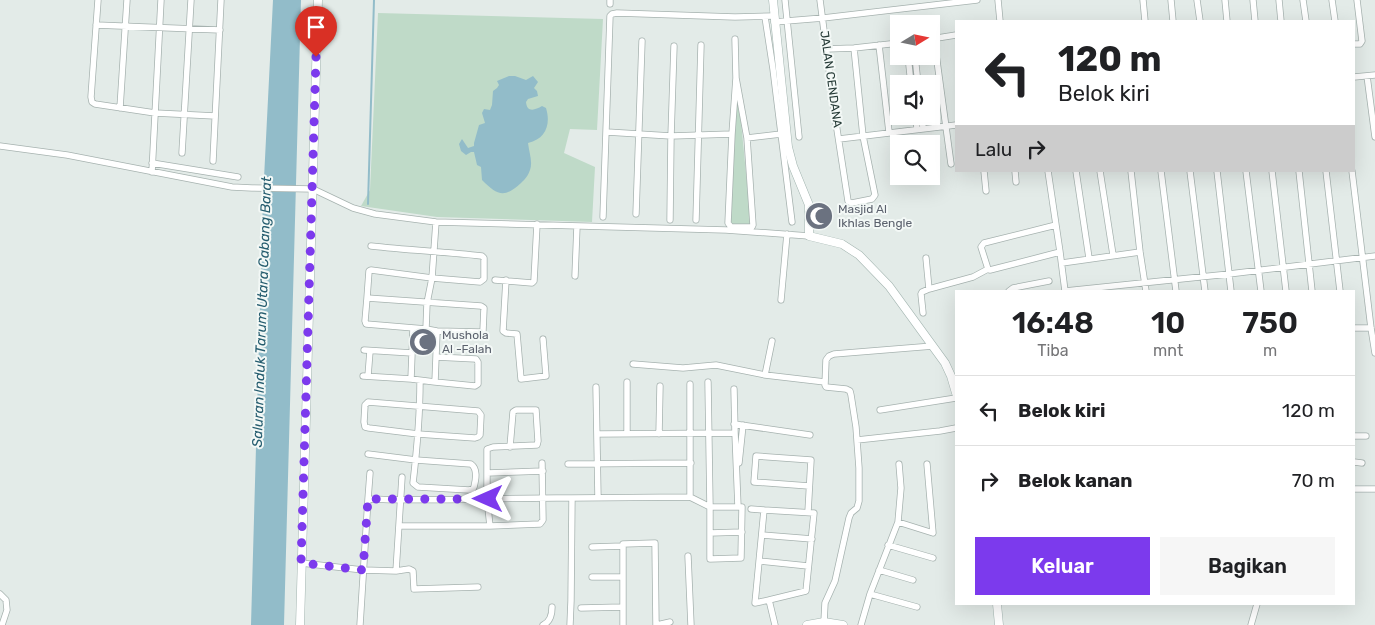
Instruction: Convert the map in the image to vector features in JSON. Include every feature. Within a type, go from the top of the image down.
[{"type":"street","points":[[98,0],[92,102],[155,113],[215,116]]},
{"type":"street","points":[[120,108],[127,0]]},
{"type":"street","points":[[152,172],[161,0]]},
{"type":"street","points":[[182,153],[191,0]]},
{"type":"street","points":[[213,160],[221,0]]},
{"type":"street","points":[[300,625],[318,0]]},
{"type":"street","points":[[773,0],[771,18],[774,69],[792,222]]},
{"type":"street","points":[[785,0],[799,137]]},
{"type":"street","name":"JALAN CENDANA","points":[[820,0],[848,201],[852,203],[872,199],[875,195],[863,136]]},
{"type":"street","points":[[603,217],[610,16],[612,14],[771,18],[787,21],[977,0]]},
{"type":"street","points":[[998,0],[1000,20]]},
{"type":"street","points":[[1143,0],[1145,20]]},
{"type":"street","points":[[1171,0],[1174,20]]},
{"type":"street","points":[[1197,0],[1200,20]]},
{"type":"street","points":[[1225,0],[1228,20]]},
{"type":"street","points":[[1253,0],[1255,20]]},
{"type":"street","points":[[1279,0],[1281,20]]},
{"type":"street","points":[[1303,0],[1306,20]]},
{"type":"street","points":[[1332,0],[1334,20]]},
{"type":"street","points":[[1355,44],[1360,44],[1362,41],[1357,0]]},
{"type":"street","points":[[771,18],[788,147],[793,166],[809,205],[809,236]]},
{"type":"street","points":[[96,24],[220,30]]},
{"type":"street","points":[[940,38],[955,35]]},
{"type":"street","points":[[735,39],[736,78],[728,223],[731,227],[752,227],[747,138],[736,78]]},
{"type":"street","points":[[636,214],[642,41]]},
{"type":"street","points":[[826,49],[890,44]]},
{"type":"street","points":[[696,220],[701,45]]},
{"type":"street","points":[[879,45],[889,132]]},
{"type":"street","points":[[670,220],[674,46]]},
{"type":"street","points":[[854,48],[863,136]]},
{"type":"street","points":[[936,65],[951,164]]},
{"type":"street","points":[[1355,77],[1375,75]]},
{"type":"street","points":[[1367,76],[1375,137]]},
{"type":"street","points":[[919,125],[920,129]]},
{"type":"street","points":[[920,129],[921,125]]},
{"type":"street","points":[[839,139],[955,125]]},
{"type":"street","points":[[607,132],[671,136],[732,134]]},
{"type":"street","points":[[747,138],[781,134]]},
{"type":"street","points":[[0,146],[67,155],[234,187],[313,188],[353,208],[436,222],[726,230],[809,236],[842,244],[860,255],[889,286],[933,346],[948,370],[955,390]]},
{"type":"street","points":[[152,163],[238,177]]},
{"type":"street","points":[[984,172],[986,191]]},
{"type":"street","points":[[1015,172],[1016,182]]},
{"type":"street","points":[[1048,172],[1065,290]]},
{"type":"street","points":[[1076,172],[1089,258]]},
{"type":"street","points":[[1100,172],[1113,255]]},
{"type":"street","points":[[1131,172],[1146,290]]},
{"type":"street","points":[[1161,172],[1176,290]]},
{"type":"street","points":[[1190,172],[1205,290]]},
{"type":"street","points":[[1217,172],[1231,290]]},
{"type":"street","points":[[1246,172],[1261,290]]},
{"type":"street","points":[[1272,172],[1286,290]]},
{"type":"street","points":[[1299,172],[1312,290]]},
{"type":"street","points":[[1326,172],[1340,290]]},
{"type":"street","points":[[1352,172],[1375,353]]},
{"type":"street","points":[[426,329],[436,222]]},
{"type":"street","points":[[495,280],[532,283],[534,281],[537,224]]},
{"type":"street","points":[[988,269],[981,247],[982,244],[1056,225]]},
{"type":"street","points":[[575,276],[577,226]]},
{"type":"street","points":[[781,300],[787,234]]},
{"type":"street","points":[[368,298],[481,306],[484,308],[482,331],[437,331],[366,324],[370,270],[480,282],[484,279],[484,260],[482,256],[370,246]]},
{"type":"street","points":[[923,313],[922,292],[973,277],[988,269],[999,268],[1060,252]]},
{"type":"street","points":[[1062,263],[1140,252]]},
{"type":"street","points":[[1074,290],[1283,268],[1375,256]]},
{"type":"street","points":[[926,258],[929,289]]},
{"type":"street","points":[[506,280],[503,331],[517,334],[520,379],[546,376],[543,339]]},
{"type":"street","points":[[1010,290],[1049,281]]},
{"type":"street","points":[[1036,284],[1038,290]]},
{"type":"street","points":[[411,379],[413,328]]},
{"type":"street","points":[[1355,328],[1371,328]]},
{"type":"street","points":[[435,382],[437,331]]},
{"type":"street","points":[[765,375],[772,341]]},
{"type":"street","points":[[824,622],[825,603],[835,581],[849,518],[851,513],[857,508],[859,501],[860,468],[850,391],[826,387],[826,360],[831,354],[933,346]]},
{"type":"street","points":[[412,354],[367,351],[365,376],[475,386],[478,384],[478,361],[436,357]]},
{"type":"street","points":[[633,364],[683,368],[716,365],[765,375],[825,382]]},
{"type":"street","points":[[368,454],[416,460],[472,464],[476,470],[473,489],[418,487],[412,483],[416,460],[420,381]]},
{"type":"street","points":[[627,382],[627,434]]},
{"type":"street","points":[[368,499],[690,497],[710,507],[742,507],[741,558],[710,559],[710,507],[708,382]]},
{"type":"street","points":[[690,384],[690,497]]},
{"type":"street","points":[[659,434],[660,386]]},
{"type":"street","points":[[596,387],[598,498]]},
{"type":"street","points":[[734,389],[738,507]]},
{"type":"street","points":[[880,410],[955,398]]},
{"type":"street","points":[[368,402],[420,406],[478,411],[481,415],[480,435],[475,438],[418,434],[365,426],[365,405],[368,402]]},
{"type":"street","points":[[490,526],[487,473],[488,449],[494,447],[510,447],[538,445],[536,410],[516,410],[512,412],[510,447]]},
{"type":"street","points":[[734,424],[810,435]]},
{"type":"street","points":[[736,485],[743,425]]},
{"type":"street","points":[[857,440],[955,428]]},
{"type":"street","points":[[597,434],[735,432]]},
{"type":"street","points":[[1355,436],[1366,436]]},
{"type":"street","points":[[808,512],[811,460],[756,456],[754,482],[809,486]]},
{"type":"street","points":[[1355,462],[1362,463]]},
{"type":"street","points":[[399,526],[540,524],[543,520],[542,463]]},
{"type":"street","points":[[568,464],[691,463]]},
{"type":"street","points":[[861,625],[870,594],[898,522],[901,488],[900,464]]},
{"type":"street","points":[[898,522],[933,533],[928,464]]},
{"type":"street","points":[[487,473],[543,471]]},
{"type":"street","points":[[360,625],[370,473]]},
{"type":"street","points":[[396,571],[402,477]]},
{"type":"street","points":[[1355,489],[1375,489]]},
{"type":"street","points":[[570,625],[572,498]]},
{"type":"street","points":[[751,509],[814,513],[806,591],[755,603],[764,510]]},
{"type":"street","points":[[710,533],[742,532]]},
{"type":"street","points":[[762,535],[812,539]]},
{"type":"street","points":[[592,547],[655,543],[656,625],[670,622]]},
{"type":"street","points":[[888,545],[933,558]]},
{"type":"street","points":[[623,546],[623,625]]},
{"type":"street","points":[[688,556],[691,625]]},
{"type":"street","points":[[759,561],[808,566]]},
{"type":"street","points":[[301,563],[363,570],[413,570],[414,589],[478,587]]},
{"type":"street","points":[[879,570],[913,580]]},
{"type":"street","points":[[592,577],[623,577]]},
{"type":"street","points":[[0,594],[6,600],[7,610],[2,625]]},
{"type":"street","points":[[870,594],[917,607]]},
{"type":"street","points":[[770,600],[776,625]]},
{"type":"street","points":[[997,605],[999,625]]},
{"type":"street","points":[[1251,625],[1257,605]]},
{"type":"street","points":[[543,625],[550,617],[552,607]]},
{"type":"street","points":[[581,608],[623,607]]},
{"type":"street","points":[[807,625],[824,622],[843,625]]},
{"type":"green space","points":[[378,13],[603,19],[597,130],[570,129],[564,153],[595,167],[592,222],[437,217],[361,206],[370,190]]},
{"type":"green space","points":[[736,96],[741,122],[751,224],[730,224]]},
{"type":"water","name":"Saluran Induk Tarum Utara Cabang Barat","points":[[273,0],[301,0],[284,625],[251,625],[263,198]]},
{"type":"water","points":[[509,76],[526,80],[533,76],[538,82],[534,88],[538,96],[528,99],[526,102],[528,108],[532,110],[542,106],[546,108],[548,120],[543,134],[528,143],[531,164],[527,176],[515,188],[501,193],[496,192],[482,180],[481,167],[477,165],[474,152],[466,155],[461,151],[459,144],[462,139],[468,148],[474,146],[479,125],[485,123],[482,113],[484,109],[490,110],[493,91],[499,85],[497,81]]},
{"type":"waterway","points":[[368,204],[374,0]]},
{"type":"place","name":"Masjid Al Ikhlas Bengle","points":[[819,216]]},
{"type":"place","name":"Mushola Al -Falah","points":[[423,342]]},
{"type":"route","points":[[316,57],[301,563],[363,570],[368,499],[488,499]]}]
